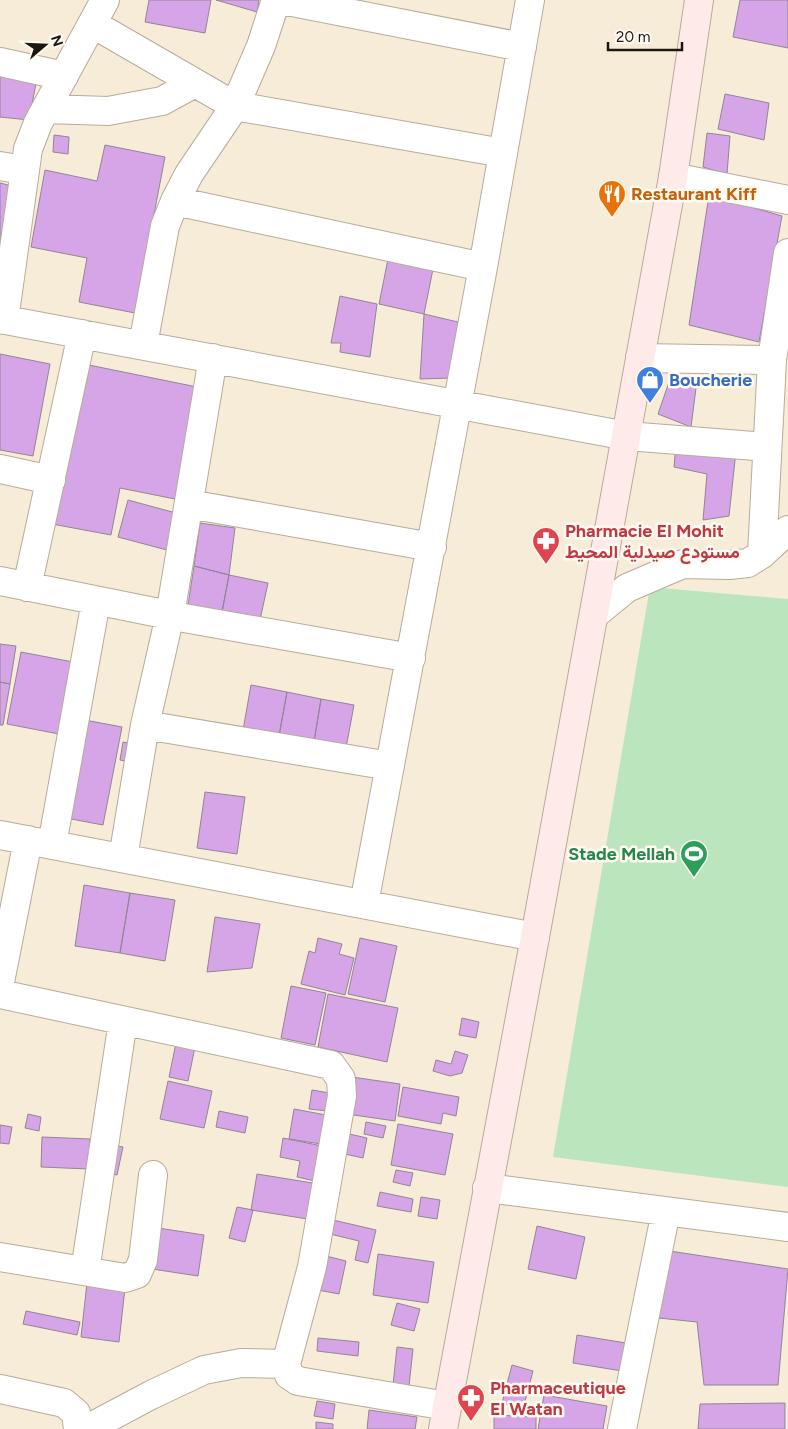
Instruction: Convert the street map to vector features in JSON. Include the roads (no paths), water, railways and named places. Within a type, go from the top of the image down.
[{"type":"main road","points":[[445,1418],[535,937],[673,177],[699,0]]},
{"type":"street","points":[[106,0],[38,123],[28,149],[12,168],[2,320],[458,403],[626,436],[767,447]]},
{"type":"street","points":[[143,345],[165,226],[188,174],[235,106],[260,46],[276,0]]},
{"type":"street","points":[[282,0],[522,47]]},
{"type":"street","points":[[364,904],[432,547],[530,0]]},
{"type":"street","points":[[93,24],[235,106],[503,153]]},
{"type":"street","points":[[0,62],[64,76]]},
{"type":"street","points":[[46,109],[108,111],[162,101],[195,83]]},
{"type":"street","points":[[673,177],[788,200]]},
{"type":"street","points":[[175,201],[483,267]]},
{"type":"street","points":[[762,554],[772,360],[783,315],[788,253]]},
{"type":"street","points":[[28,587],[82,334]]},
{"type":"street","points":[[123,858],[145,725],[170,616],[213,358]]},
{"type":"street","points":[[640,358],[772,360]]},
{"type":"street","points":[[0,469],[51,480]]},
{"type":"street","points":[[189,504],[432,547]]},
{"type":"street","points":[[594,615],[627,588],[670,568],[683,564],[729,565],[748,563],[762,554],[788,530]]},
{"type":"street","points":[[0,581],[170,616],[411,658]]},
{"type":"street","points":[[0,982],[40,842],[96,601]]},
{"type":"street","points":[[145,725],[390,766]]},
{"type":"street","points":[[0,835],[535,937]]},
{"type":"street","points":[[0,994],[331,1065],[341,1079],[342,1096],[312,1267],[286,1364],[289,1375],[298,1381],[445,1418]]},
{"type":"street","points":[[85,1271],[122,1021]]},
{"type":"street","points":[[0,1257],[125,1278],[137,1274],[143,1260],[152,1175]]},
{"type":"street","points":[[487,1188],[788,1227]]},
{"type":"street","points":[[622,1429],[666,1211]]},
{"type":"street","points":[[87,1429],[151,1395],[204,1370],[241,1363],[286,1364]]},
{"type":"street","points":[[0,1389],[64,1403],[76,1413],[78,1429]]},
{"type":"place","name":"Restaurant Kiff","points":[[612,218]]},
{"type":"place","name":"Boucherie","points":[[650,404]]},
{"type":"place","name":"Pharmacie El Mohit مستودع صيدلية المحيط","points":[[546,565]]},
{"type":"place","name":"Stade Mellah","points":[[694,878]]},
{"type":"place","name":"Pharmaceutique El Watan","points":[[471,1422]]}]
